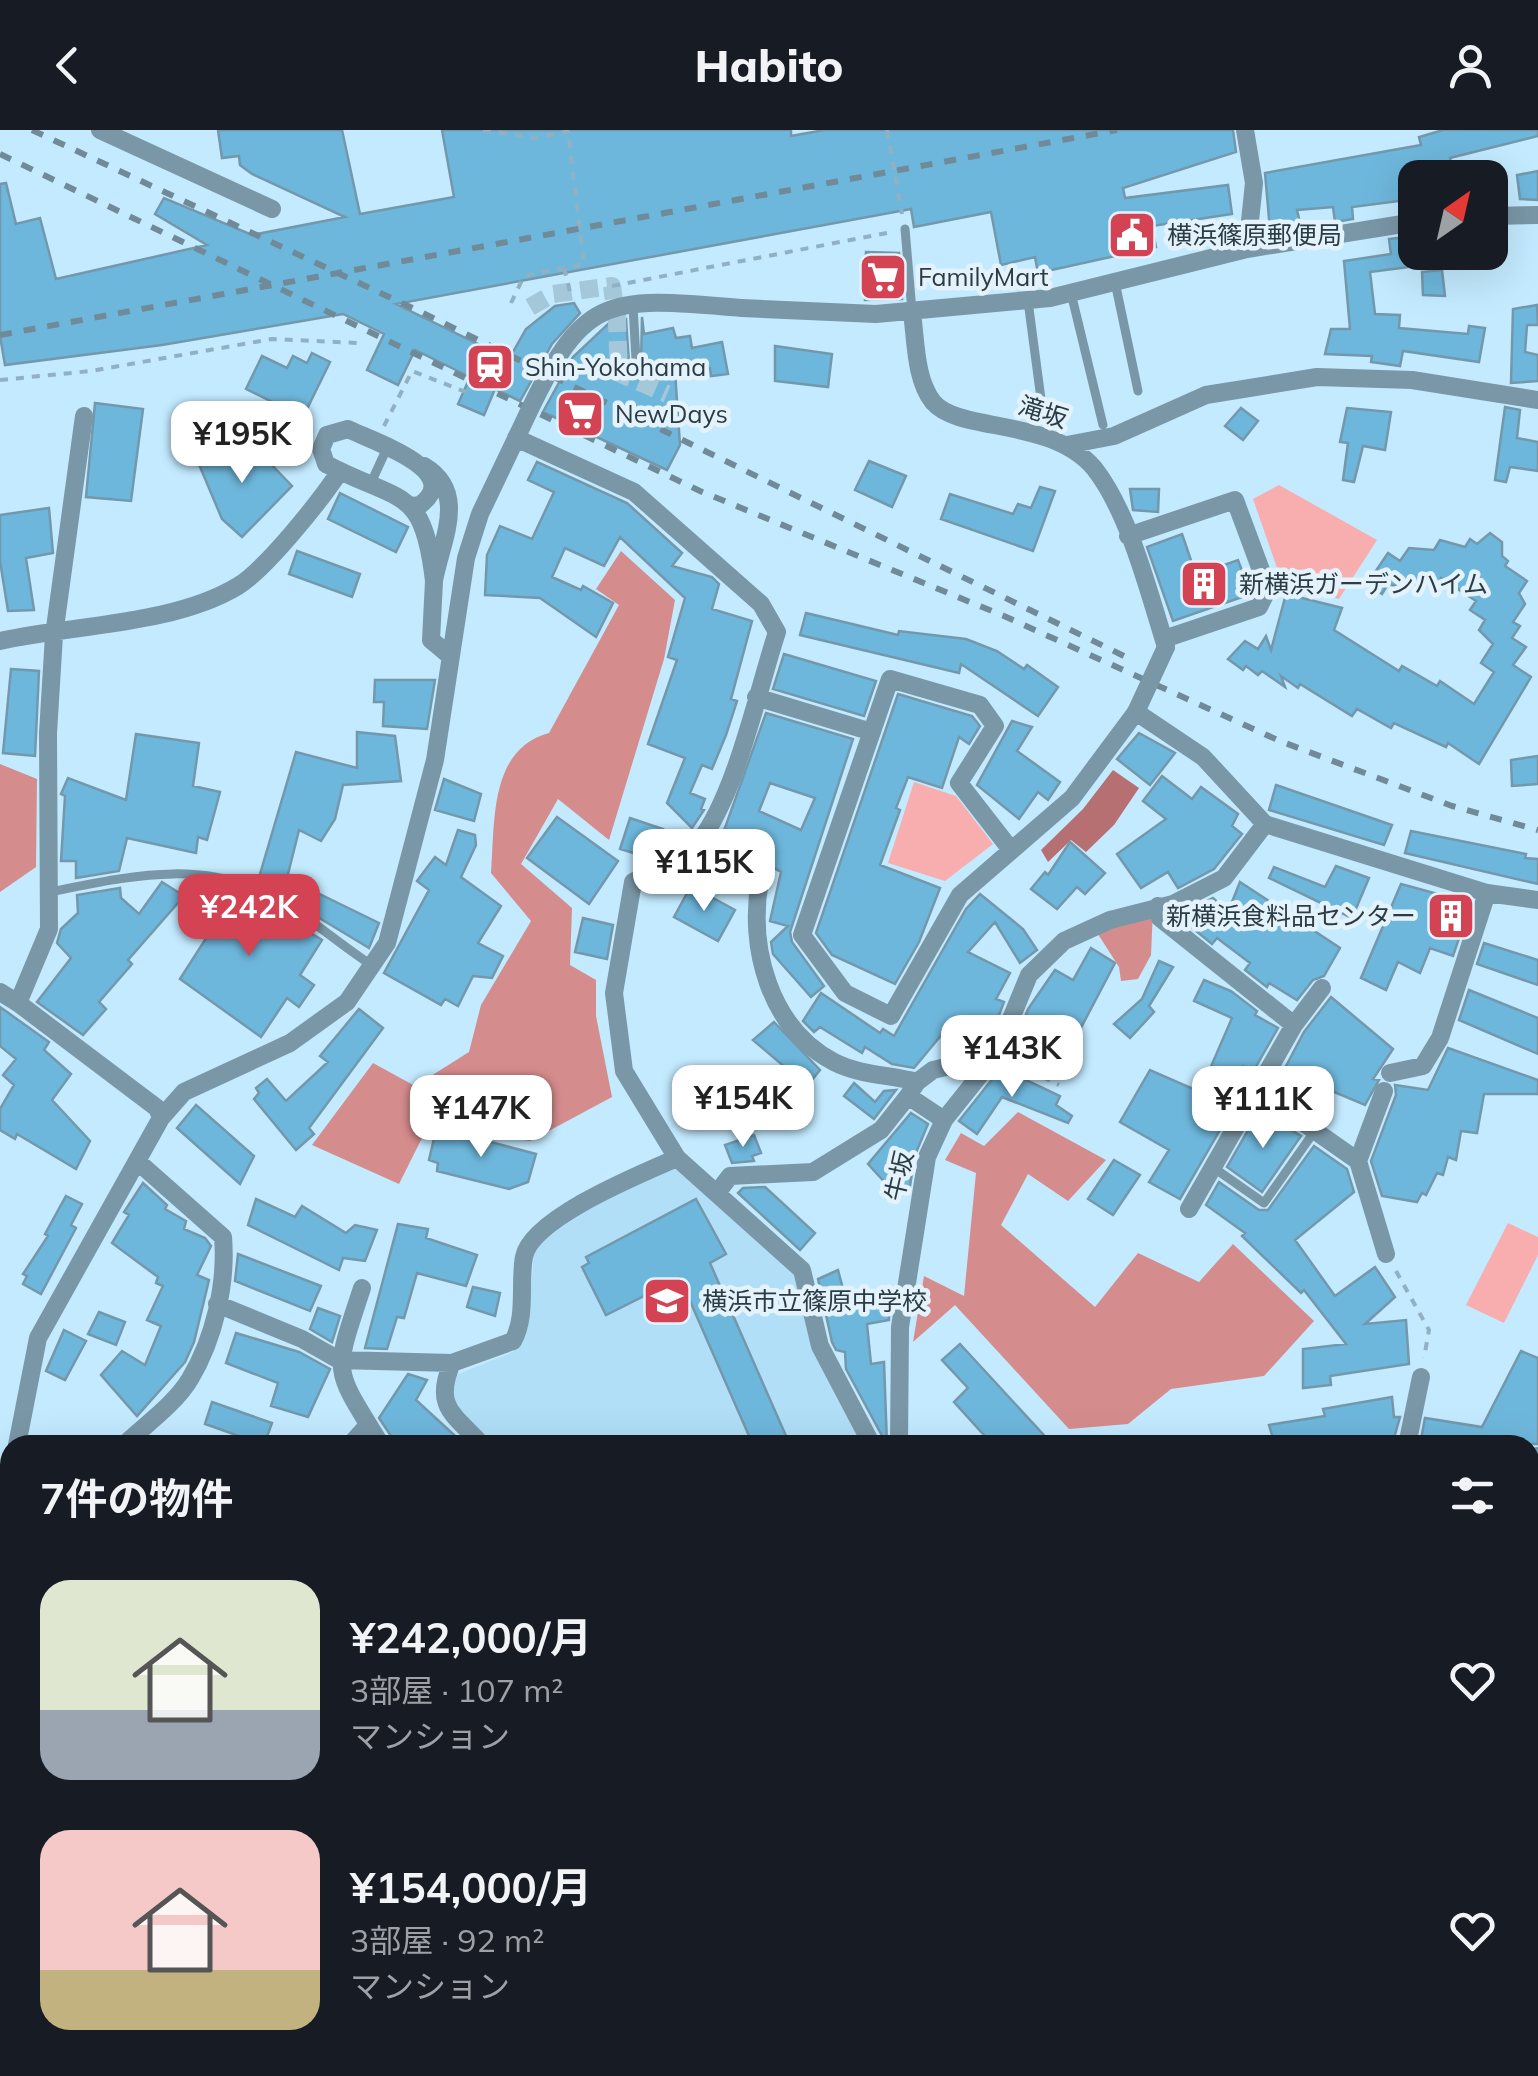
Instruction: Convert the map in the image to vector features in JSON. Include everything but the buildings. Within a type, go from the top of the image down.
[{"type":"street","points":[[100,130],[272,209]]},
{"type":"street","points":[[1245,130],[1254,183],[1247,249]]},
{"type":"street","points":[[1508,216],[1538,215]]},
{"type":"street","points":[[19,1435],[38,1338],[162,1118],[184,1092],[312,1028],[347,1002],[387,944],[435,760],[470,544],[519,432],[558,355],[579,326],[596,314],[632,304],[912,313],[1028,301],[1247,249],[1398,225]]},
{"type":"street","name":"滝坂","points":[[912,313],[921,377],[934,404],[952,415],[1014,426],[1067,445],[1093,467],[1115,501],[1165,643]]},
{"type":"street","points":[[1067,445],[1114,436],[1206,395],[1317,378],[1386,378],[1538,400]]},
{"type":"street","points":[[18,1003],[49,929],[48,733],[54,635],[84,416]]},
{"type":"street","points":[[424,466],[433,483],[432,492],[414,506],[340,471],[321,456],[328,435],[348,429],[384,439],[424,466],[443,484],[451,510],[434,581]]},
{"type":"street","points":[[519,432],[634,492],[761,604],[777,632],[728,784],[700,841],[690,852],[634,882],[614,993],[624,1071],[678,1158],[802,1270],[820,1346],[867,1435]]},
{"type":"street","points":[[0,641],[38,632],[54,635],[189,604],[241,584],[323,496],[340,471]]},
{"type":"street","points":[[1012,850],[959,783],[995,726],[980,705],[890,679],[802,935],[846,993],[892,1016],[960,895],[1012,850],[1072,798],[1136,712],[1165,643],[1259,607],[1268,590],[1235,500],[1128,536]]},
{"type":"street","points":[[414,506],[430,540],[434,581],[431,640],[450,655]]},
{"type":"street","points":[[756,698],[872,732]]},
{"type":"street","points":[[1136,712],[1203,757],[1266,824],[1487,892],[1538,900]]},
{"type":"street","name":"牛坂","points":[[899,1435],[900,1328],[926,1157],[944,1120],[996,1054],[1029,975],[1064,940],[1110,920],[1174,904],[1224,878],[1266,824]]},
{"type":"street","points":[[700,841],[760,880],[754,914],[762,967],[769,991],[803,1036],[824,1055],[852,1069],[913,1089],[944,1120]]},
{"type":"street","points":[[1386,1254],[1358,1161],[1387,1082],[1423,1066],[1440,1038],[1487,892]]},
{"type":"street","points":[[1158,906],[1160,918],[1294,1024]]},
{"type":"street","points":[[1189,1209],[1294,1024],[1322,988]]},
{"type":"street","points":[[0,992],[156,1108],[162,1118]]},
{"type":"street","points":[[716,1193],[730,1176],[813,1172],[882,1130],[933,1070],[996,1054]]},
{"type":"street","points":[[1257,1090],[1358,1161]]},
{"type":"street","points":[[217,1304],[302,1339],[339,1360],[452,1363],[512,1341],[524,1282],[523,1262],[532,1240],[576,1208],[678,1158]]},
{"type":"street","points":[[134,1435],[189,1381],[217,1304],[225,1261],[223,1238],[137,1160]]},
{"type":"street","points":[[362,1288],[339,1360],[339,1374],[374,1435]]},
{"type":"street","points":[[452,1363],[442,1386],[443,1402],[473,1435]]},
{"type":"street","points":[[1409,1435],[1421,1378]]},
{"type":"street","points":[[359,1435],[368,1425]]},
{"type":"lane","points":[[905,229],[912,313]]},
{"type":"lane","points":[[1115,282],[1138,391]]},
{"type":"lane","points":[[1071,293],[1103,425]]},
{"type":"lane","points":[[1028,301],[1040,399]]},
{"type":"lane","points":[[632,304],[636,359]]},
{"type":"lane","points":[[370,485],[384,439]]},
{"type":"lane","points":[[49,892],[118,878],[204,872],[277,899],[374,966]]},
{"type":"lane","points":[[1214,1168],[1264,1203],[1314,1132]]},
{"type":"path","points":[[483,130],[535,138],[576,130]]},
{"type":"path","points":[[612,286],[905,229],[887,130]]},
{"type":"path","points":[[511,303],[524,276],[584,264],[568,132]]},
{"type":"path","points":[[564,268],[570,292]]},
{"type":"path","points":[[0,380],[91,371],[272,340],[358,343]]},
{"type":"path","points":[[384,439],[412,370],[471,394]]},
{"type":"path","points":[[1031,1071],[1059,1085]]},
{"type":"path","points":[[1386,1254],[1429,1330],[1421,1378]]},
{"type":"shaded area","points":[[1279,485],[1377,540],[1339,599],[1282,582],[1253,499]]},
{"type":"shaded area","points":[[621,551],[675,600],[664,659],[609,840],[558,799],[521,864],[572,908],[570,965],[596,980],[596,1016],[612,1097],[530,1141],[429,1124],[399,1184],[312,1145],[373,1063],[415,1086],[469,1052],[481,1005],[531,921],[491,873],[499,790],[515,754],[549,733],[619,605],[596,589]]},
{"type":"shaded area","points":[[0,764],[37,779],[36,867],[0,892]]},
{"type":"shaded area","points":[[1113,770],[1139,788],[1114,825],[1086,852],[1071,840],[1048,862],[1041,850],[1083,809]]},
{"type":"shaded area","points":[[914,782],[956,796],[993,844],[945,881],[888,863]]},
{"type":"shaded area","points":[[1153,909],[1151,955],[1138,979],[1121,981],[1119,967],[1096,931]]},
{"type":"shaded area","points":[[1018,1112],[1106,1160],[1068,1201],[1028,1174],[1001,1225],[1095,1307],[1138,1253],[1199,1282],[1233,1244],[1314,1321],[1264,1376],[1171,1389],[1128,1424],[1069,1429],[955,1305],[913,1342],[924,1276],[964,1296],[976,1173],[945,1160],[961,1133],[984,1146]]},
{"type":"shaded area","name":"横浜市立篠原中学校","points":[[671,1167],[681,1170],[797,1275],[860,1435],[483,1435],[454,1401],[450,1388],[456,1375],[513,1352],[528,1327],[534,1253],[540,1239],[588,1205]]},
{"type":"shaded area","points":[[1508,1223],[1538,1237],[1538,1255],[1504,1323],[1466,1305]]},
{"type":"tunnel","points":[[530,307],[553,294],[612,286],[617,323]]},
{"type":"tunnel","points":[[626,323],[617,323],[619,373],[667,394]]},
{"type":"railway","points":[[32,130],[419,311],[1124,656]]},
{"type":"railway","points":[[0,335],[1117,130]]},
{"type":"railway","points":[[0,154],[700,491],[1004,616],[1280,741],[1452,806],[1538,830]]},
{"type":"place","name":"横浜篠原郵便局","points":[[1132,235]]},
{"type":"place","name":"FamilyMart","points":[[883,277]]},
{"type":"place","name":"Shin-Yokohama","points":[[490,367]]},
{"type":"place","name":"NewDays","points":[[580,414]]},
{"type":"place","name":"新横浜ガーデンハイム","points":[[1204,584]]},
{"type":"place","name":"新横浜食料品センター","points":[[1451,916]]},
{"type":"place","name":"横浜市立篠原中学校","points":[[667,1301]]}]
